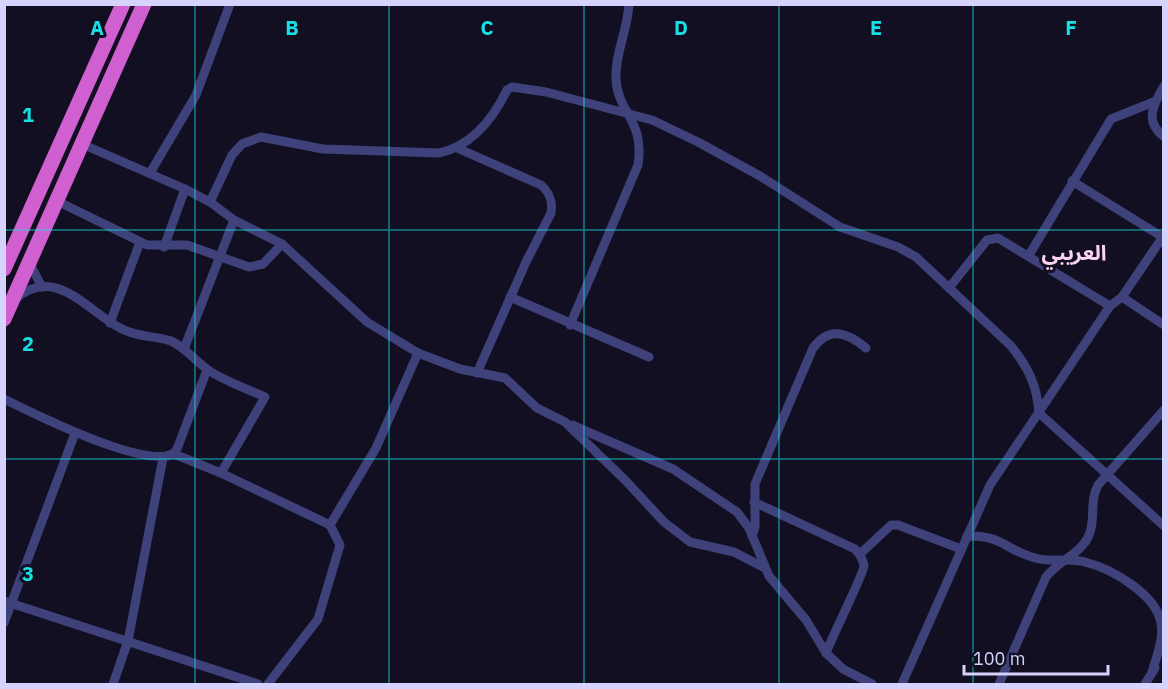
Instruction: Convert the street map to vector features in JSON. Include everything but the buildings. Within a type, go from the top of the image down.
[{"type":"highway","points":[[4,269],[123,4]]},
{"type":"highway","points":[[4,319],[144,4]]},
{"type":"street","points":[[150,173],[196,95],[230,4]]},
{"type":"street","points":[[570,325],[636,172],[640,139],[622,100],[616,77],[629,4]]},
{"type":"street","points":[[1164,86],[1150,116],[1153,125],[1164,137]]},
{"type":"street","points":[[210,202],[232,155],[242,144],[261,137],[323,149],[430,153],[457,148],[488,122],[507,90],[512,87],[546,92],[652,120],[698,142],[800,200],[840,227],[898,247],[916,257],[1022,359],[1037,393],[1039,413],[1164,526]]},
{"type":"street","points":[[1029,255],[1111,119],[1156,101]]},
{"type":"street","points":[[82,144],[185,189],[210,202],[234,220],[282,244],[367,322],[418,353],[477,373],[505,378],[537,408],[640,453],[698,484],[737,512],[752,536],[764,567],[806,620],[826,653],[843,669],[872,684]]},
{"type":"street","points":[[457,148],[541,185],[551,197],[551,213],[510,297],[477,373]]},
{"type":"street","points":[[902,684],[961,549],[1001,466],[1110,306],[1122,297],[1163,238],[1072,181]]},
{"type":"street","points":[[164,247],[185,189]]},
{"type":"street","points":[[57,201],[140,242],[164,247],[187,245],[256,267],[282,244]]},
{"type":"street","points":[[184,349],[234,220]]},
{"type":"street","points":[[950,288],[991,238],[1004,241],[1029,255],[1110,306]]},
{"type":"street","points":[[110,323],[140,242]]},
{"type":"street","points":[[30,264],[42,287]]},
{"type":"street","points":[[14,300],[27,291],[42,287],[78,296],[110,323],[124,331],[171,342],[184,349],[207,370],[265,397],[220,473]]},
{"type":"street","points":[[510,297],[570,325],[649,357]]},
{"type":"street","points":[[1122,297],[1164,325]]},
{"type":"street","points":[[752,536],[755,527],[754,502],[757,478],[813,348],[820,338],[830,333],[840,333],[853,337],[866,348]]},
{"type":"street","points":[[330,525],[376,448],[418,353]]},
{"type":"street","points":[[174,454],[207,370]]},
{"type":"street","points":[[4,399],[75,433],[149,457],[163,458],[174,454],[330,525],[340,546],[318,620],[268,684]]},
{"type":"street","points":[[999,684],[1042,585],[1051,570],[1077,550],[1090,535],[1092,500],[1107,474],[1164,410]]},
{"type":"street","points":[[565,422],[625,480],[664,522],[690,542],[734,552],[764,567]]},
{"type":"street","points":[[4,623],[9,602],[75,433]]},
{"type":"street","points":[[113,684],[128,641],[163,458]]},
{"type":"street","points":[[754,502],[849,546],[860,554],[864,566],[863,573],[826,653]]},
{"type":"street","points":[[860,554],[891,525],[898,525],[961,549]]},
{"type":"street","points":[[967,536],[993,537],[1036,559],[1065,558],[1087,562],[1105,570],[1152,604],[1158,613],[1162,636],[1152,673]]},
{"type":"street","points":[[9,602],[258,684]]},
{"type":"street","points":[[1145,684],[1164,653]]},
{"type":"district","name":"العريبي","points":[[1074,253]]}]
